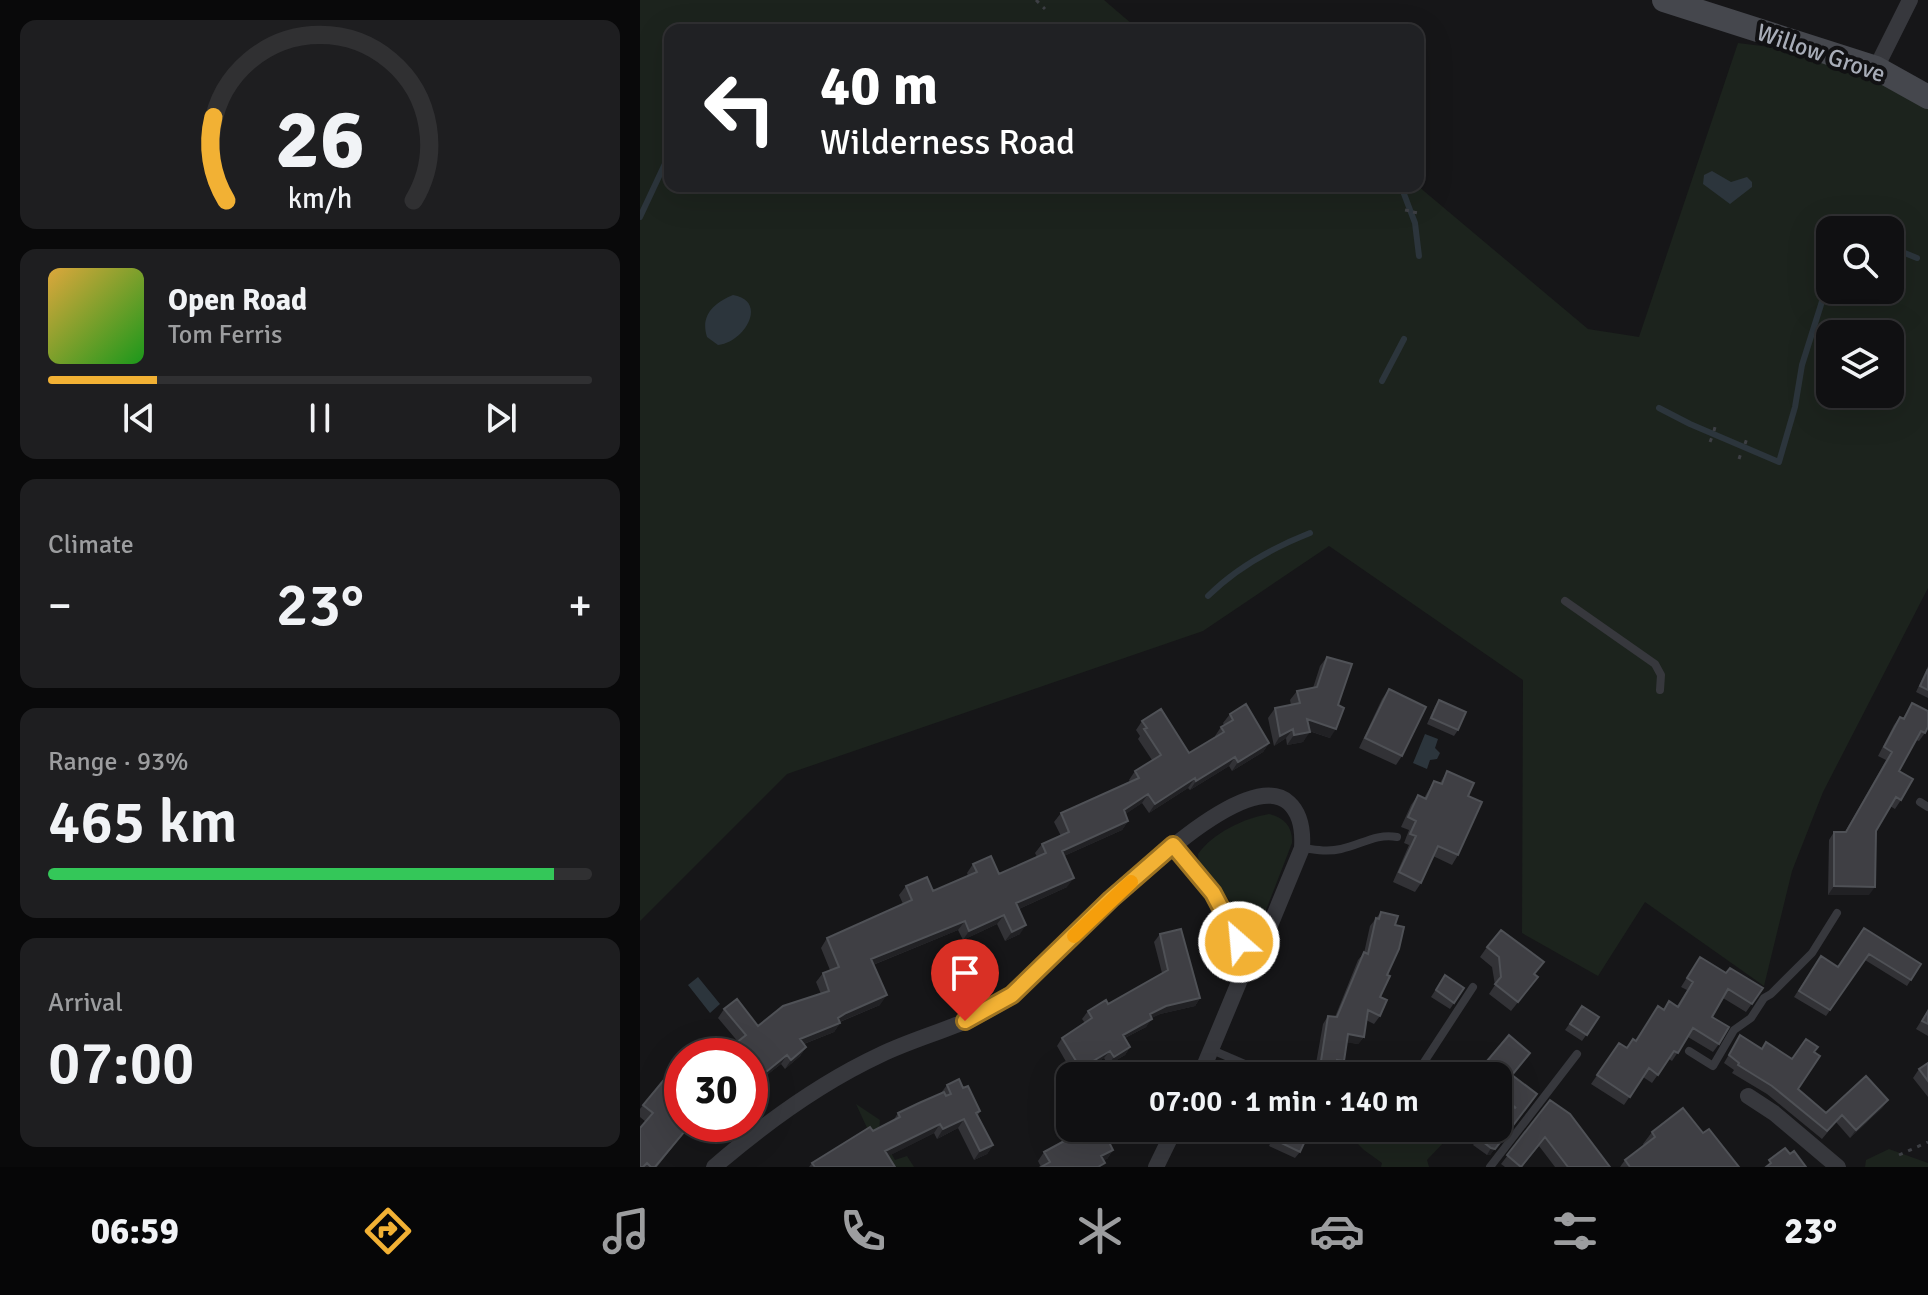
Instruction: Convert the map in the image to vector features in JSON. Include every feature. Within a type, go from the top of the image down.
[{"type":"street","name":"Willow Grove","points":[[1664,0],[1876,68],[1928,97]]},
{"type":"street","points":[[1876,68],[1910,0]]},
{"type":"street","points":[[714,1167],[786,1110],[860,1065],[987,1011],[1012,995],[1111,899],[1173,845],[1217,816],[1252,799],[1268,795],[1282,798],[1293,807],[1301,826],[1302,848],[1262,945],[1252,951],[1206,1062]]},
{"type":"street","points":[[1173,845],[1213,893],[1239,942],[1252,951]]},
{"type":"street","points":[[1748,1096],[1774,1113],[1838,1167]]},
{"type":"street","points":[[1156,1167],[1168,1142]]},
{"type":"lane","points":[[1565,601],[1655,664],[1661,675],[1660,690]]},
{"type":"lane","points":[[1302,848],[1330,851],[1377,837],[1397,837]]},
{"type":"lane","points":[[1689,1051],[1713,1066],[1734,1030],[1751,1018],[1764,998],[1812,953],[1837,913]]},
{"type":"lane","points":[[1424,1062],[1473,987]]},
{"type":"lane","points":[[1212,1050],[1240,1062]]},
{"type":"lane","points":[[1490,1167],[1577,1054]]},
{"type":"path","points":[[1036,0],[1045,9]]},
{"type":"path","points":[[1405,210],[1414,212]]},
{"type":"path","points":[[1710,442],[1712,437]]},
{"type":"path","points":[[1745,444],[1747,438]]},
{"type":"path","points":[[1739,459],[1742,450]]},
{"type":"path","points":[[1899,1155],[1928,1142]]},
{"type":"shaded area","points":[[640,0],[1104,0],[1132,24],[664,24],[664,192],[1424,191],[1588,329],[1639,337],[1738,43],[1786,49],[1873,78],[1928,108],[1928,588],[1823,792],[1792,871],[1764,986],[1645,902],[1598,976],[1522,933],[1523,680],[1329,546],[1203,631],[787,774],[640,921]]},
{"type":"shaded area","points":[[1712,171],[1731,182],[1747,177],[1752,187],[1730,204],[1703,184],[1704,175]]},
{"type":"shaded area","points":[[733,295],[750,305],[749,322],[728,343],[718,345],[707,337],[705,322],[715,306]]},
{"type":"shaded area","points":[[1425,734],[1438,739],[1435,748],[1440,753],[1437,759],[1430,760],[1427,769],[1413,763]]},
{"type":"shaded area","points":[[1269,814],[1286,824],[1292,843],[1261,923],[1247,927],[1219,885],[1199,865],[1198,854],[1212,839],[1230,828]]},
{"type":"shaded area","points":[[698,977],[720,1004],[710,1013],[688,985]]},
{"type":"shaded area","points":[[856,1104],[880,1120],[879,1132],[895,1160],[907,1156],[914,1167],[885,1167]]},
{"type":"shaded area","points":[[1356,1142],[1444,1142],[1427,1160],[1429,1167],[1381,1167],[1382,1163]]},
{"type":"shaded area","points":[[1889,1149],[1928,1163],[1928,1167],[1865,1167],[1866,1160]]},
{"type":"building","points":[[1327,657],[1352,664],[1338,705],[1344,708],[1336,729],[1307,719],[1310,732],[1294,735],[1293,729],[1280,736],[1275,708],[1300,703],[1297,691],[1317,687]]},
{"type":"building","points":[[1928,669],[1928,690],[1920,686]]},
{"type":"building","points":[[1389,689],[1426,707],[1402,756],[1365,738]]},
{"type":"building","points":[[1439,700],[1466,712],[1458,730],[1431,718]]},
{"type":"building","points":[[1912,703],[1928,711],[1928,727],[1925,733],[1921,731],[1899,771],[1913,779],[1901,800],[1896,797],[1876,831],[1875,887],[1834,886],[1834,832],[1846,832],[1892,752],[1884,747],[1900,717],[1904,719]]},
{"type":"building","points":[[1246,704],[1269,743],[1238,762],[1235,757],[1196,781],[1195,778],[1155,804],[1148,794],[1124,810],[1128,821],[1062,851],[1074,878],[1016,903],[1026,925],[1012,932],[1004,915],[969,931],[965,921],[871,959],[887,995],[846,1013],[838,1018],[840,1023],[800,1039],[806,1047],[791,1060],[787,1055],[768,1070],[768,1038],[742,1038],[746,1035],[724,1009],[737,999],[758,1026],[783,1006],[829,991],[823,973],[839,967],[827,938],[912,900],[906,886],[927,877],[933,891],[977,872],[973,864],[991,856],[999,874],[1046,853],[1042,844],[1069,832],[1061,813],[1139,778],[1135,771],[1161,755],[1142,721],[1161,709],[1189,753],[1224,732],[1221,727],[1233,720],[1230,714]]},
{"type":"building","points":[[1447,771],[1474,783],[1468,796],[1482,802],[1458,855],[1438,846],[1421,883],[1399,872],[1416,836],[1410,834],[1416,821],[1408,817],[1418,795],[1426,799],[1434,781],[1442,784]]},
{"type":"building","points":[[1381,912],[1398,916],[1395,925],[1404,927],[1399,949],[1387,975],[1390,976],[1380,997],[1387,1000],[1380,1016],[1368,1010],[1364,1037],[1348,1034],[1344,1061],[1321,1061],[1328,1016],[1337,1017],[1364,952],[1368,954],[1376,918],[1379,919]]},
{"type":"building","points":[[1864,928],[1921,964],[1911,980],[1869,954],[1830,1010],[1799,991],[1821,956],[1838,967]]},
{"type":"building","points":[[1181,929],[1200,998],[1166,1006],[1150,1014],[1152,1019],[1123,1035],[1130,1047],[1114,1057],[1110,1051],[1091,1062],[1077,1062],[1062,1038],[1092,1018],[1088,1011],[1106,1000],[1108,1004],[1168,970],[1160,934]]},
{"type":"building","points":[[1501,930],[1544,962],[1534,974],[1538,977],[1518,1002],[1495,984],[1501,977],[1499,957],[1487,947]]},
{"type":"building","points":[[1700,957],[1726,973],[1730,968],[1763,988],[1752,1004],[1728,989],[1712,1017],[1729,1027],[1719,1044],[1693,1028],[1678,1053],[1674,1051],[1658,1075],[1649,1068],[1630,1097],[1597,1075],[1619,1043],[1627,1048],[1633,1039],[1636,1041],[1658,1006],[1664,1010],[1669,1001],[1678,1007],[1693,982],[1687,978]]},
{"type":"building","points":[[1445,975],[1464,988],[1454,1003],[1436,990]]},
{"type":"building","points":[[1582,1006],[1599,1017],[1587,1035],[1570,1024]]},
{"type":"building","points":[[1509,1035],[1530,1053],[1512,1075],[1512,1062],[1486,1062]]},
{"type":"building","points":[[1740,1035],[1762,1049],[1766,1042],[1792,1059],[1806,1039],[1818,1047],[1814,1052],[1820,1056],[1798,1089],[1826,1113],[1866,1076],[1888,1100],[1856,1130],[1842,1115],[1827,1131],[1772,1086],[1738,1065],[1729,1055]]},
{"type":"building","points":[[1928,1063],[1928,1081],[1919,1069]]},
{"type":"building","points":[[1512,1075],[1537,1094],[1512,1127],[1512,1107],[1516,1108],[1512,1105]]},
{"type":"building","points":[[959,1079],[963,1088],[968,1086],[980,1111],[976,1113],[993,1145],[980,1151],[964,1119],[943,1129],[940,1124],[885,1151],[895,1167],[815,1167],[812,1163],[870,1127],[873,1131],[900,1117],[898,1113],[944,1092],[946,1096],[951,1094],[947,1085]]},
{"type":"building","points":[[664,1082],[664,1142],[676,1142],[655,1167],[647,1163],[640,1167],[640,1128],[653,1113],[643,1105]]},
{"type":"building","points":[[1550,1100],[1570,1114],[1610,1167],[1568,1167],[1545,1137],[1521,1167],[1507,1155]]},
{"type":"building","points":[[1683,1108],[1703,1133],[1709,1129],[1739,1167],[1630,1167],[1625,1160],[1655,1137],[1652,1132]]},
{"type":"building","points":[[1062,1142],[1109,1142],[1113,1150],[1101,1156],[1105,1163],[1098,1167],[1041,1167],[1050,1162],[1044,1152]]},
{"type":"building","points":[[1279,1142],[1305,1142],[1300,1152]]},
{"type":"building","points":[[1483,1142],[1500,1142],[1495,1149]]},
{"type":"building","points":[[1785,1148],[1790,1154],[1794,1151],[1806,1167],[1766,1167],[1771,1163],[1769,1160]]},
{"type":"waterway","points":[[640,217],[664,166]]},
{"type":"waterway","points":[[1403,192],[1415,223],[1419,256]]},
{"type":"waterway","points":[[1904,253],[1917,258]]},
{"type":"waterway","points":[[1659,408],[1779,462],[1795,407],[1802,365],[1821,304]]},
{"type":"waterway","points":[[1382,381],[1404,339]]},
{"type":"waterway","points":[[1208,596],[1256,559],[1310,533]]},
{"type":"slow traffic","points":[[1074,936],[1131,882]]},
{"type":"route","points":[[965,1021],[1012,995],[1111,899],[1173,845],[1213,893],[1239,942]]}]
